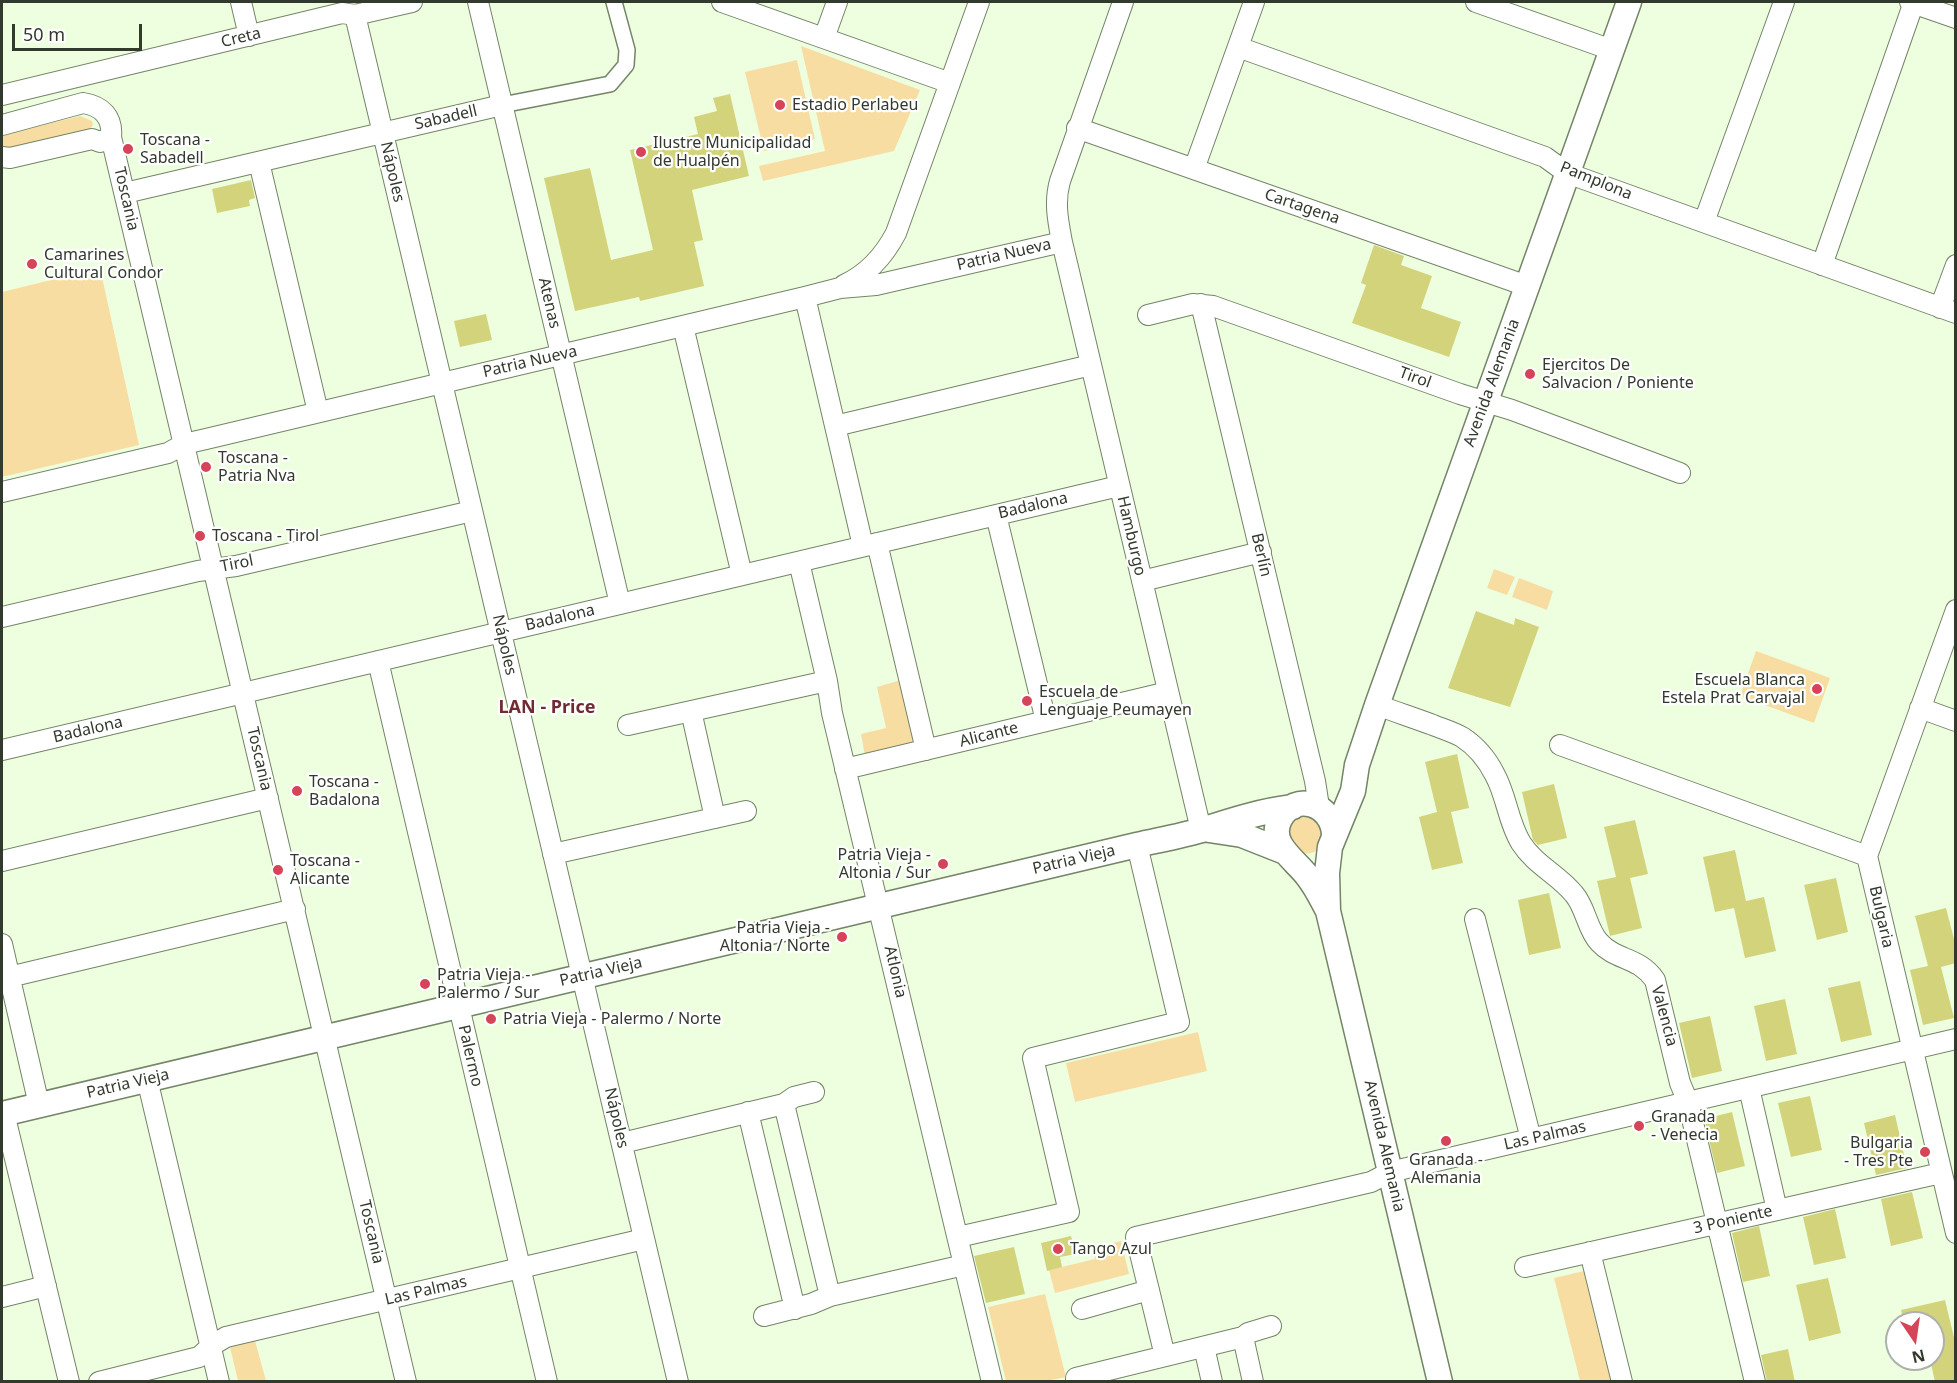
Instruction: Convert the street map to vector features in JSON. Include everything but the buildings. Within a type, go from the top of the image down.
[{"type":"street","points":[[241,2],[249,36]]},
{"type":"street","name":"Creta","points":[[2,95],[342,13],[355,15],[412,2]]},
{"type":"street","name":"Atenas","points":[[478,2],[620,604]]},
{"type":"street","name":"Sabadell","points":[[125,193],[502,105],[610,84],[626,64],[627,50],[614,2]]},
{"type":"street","points":[[722,2],[950,83]]},
{"type":"street","points":[[824,38],[837,2]]},
{"type":"street","points":[[840,288],[866,272],[877,262],[891,243],[903,216],[979,2]]},
{"type":"street","points":[[1062,242],[1056,210],[1060,181],[1123,2]]},
{"type":"street","points":[[1194,169],[1254,2]]},
{"type":"street","points":[[1477,2],[1612,50]]},
{"type":"street","name":"Avenida Alemania","points":[[1440,1382],[1328,911],[1327,873],[1332,841],[1353,791],[1357,765],[1377,705],[1629,2]]},
{"type":"street","points":[[1704,222],[1784,2]]},
{"type":"street","points":[[1822,265],[1913,2],[1956,18]]},
{"type":"street","name":"Nápoles","points":[[355,15],[678,1382]]},
{"type":"street","name":"Pamplona","points":[[1238,47],[1545,157],[1567,173],[1948,310]]},
{"type":"street","name":"Toscania","points":[[2,124],[83,103],[94,104],[106,115],[112,127],[111,137],[406,1382]]},
{"type":"street","name":"Cartagena","points":[[1077,128],[1527,286]]},
{"type":"street","points":[[2,157],[10,158],[92,139],[100,142],[111,137]]},
{"type":"street","points":[[259,162],[318,412]]},
{"type":"street","name":"Patria Nueva","points":[[2,492],[168,453],[184,444],[840,288],[876,285],[1062,242]]},
{"type":"street","name":"Hamburgo","points":[[1062,242],[1201,830]]},
{"type":"street","points":[[1948,310],[1956,265]]},
{"type":"street","points":[[805,297],[835,426],[926,750]]},
{"type":"street","name":"Berlín","points":[[1201,304],[1315,781],[1319,807]]},
{"type":"street","name":"Tirol","points":[[1148,315],[1185,305],[1213,306],[1460,394],[1522,413],[1680,473]]},
{"type":"street","points":[[683,326],[742,575]]},
{"type":"street","points":[[835,426],[1091,365]]},
{"type":"street","name":"Badalona","points":[[2,750],[1119,486]]},
{"type":"street","name":"Tirol","points":[[2,616],[198,571],[236,566],[472,511]]},
{"type":"street","points":[[996,515],[1046,721]]},
{"type":"street","points":[[1142,581],[1261,552]]},
{"type":"street","name":"Atlonia","points":[[799,562],[827,681],[831,713],[992,1382]]},
{"type":"street","points":[[1560,745],[1866,856],[1956,610]]},
{"type":"street","name":"Palermo","points":[[378,661],[547,1382]]},
{"type":"street","points":[[628,725],[827,681]]},
{"type":"street","name":"Alicante","points":[[845,769],[1168,692]]},
{"type":"street","name":"Valencia","points":[[1377,705],[1459,736],[1471,744],[1488,764],[1499,784],[1522,845],[1535,860],[1575,894],[1599,942],[1611,951],[1644,967],[1655,980],[1680,1083],[1688,1102],[1755,1382]]},
{"type":"street","points":[[1920,708],[1956,721]]},
{"type":"street","points":[[691,711],[715,818]]},
{"type":"street","name":"Avenida Alemania","points":[[1319,807],[1357,765]]},
{"type":"street","points":[[2,861],[268,798]]},
{"type":"street","points":[[1288,854],[1310,860],[1321,856],[1332,841],[1331,819],[1319,807],[1303,804],[1293,807]]},
{"type":"street","name":"Avenida Alemania","points":[[1293,807],[1281,818],[1277,828],[1278,839],[1310,878],[1328,911]]},
{"type":"street","name":"Patria Vieja","points":[[3,1113],[1201,830],[1230,820],[1293,807]]},
{"type":"street","points":[[553,854],[746,811]]},
{"type":"street","name":"Patria Vieja","points":[[1201,830],[1242,835],[1288,854]]},
{"type":"street","points":[[958,1237],[1069,1212],[1033,1058],[1179,1022],[1137,845]]},
{"type":"street","name":"Bulgaria","points":[[1866,856],[1956,1233]]},
{"type":"street","points":[[9,977],[295,909]]},
{"type":"street","points":[[1475,919],[1531,1139]]},
{"type":"street","points":[[2,944],[39,1104]]},
{"type":"street","name":"Las Palmas","points":[[1149,1290],[1136,1237],[1371,1182],[1390,1172],[1956,1040]]},
{"type":"street","points":[[147,1079],[219,1382]]},
{"type":"street","points":[[1749,1088],[1777,1210]]},
{"type":"street","points":[[622,1143],[784,1104],[794,1097],[814,1092]]},
{"type":"street","points":[[784,1104],[830,1296]]},
{"type":"street","points":[[748,1112],[795,1309]]},
{"type":"street","points":[[3,1113],[69,1382]]},
{"type":"street","name":"3 Poniente","points":[[1525,1267],[1941,1173]]},
{"type":"street","name":"Las Palmas","points":[[99,1382],[199,1357],[226,1337],[644,1239]]},
{"type":"street","points":[[1590,1252],[1622,1382]]},
{"type":"street","points":[[764,1316],[795,1309],[830,1296],[964,1265]]},
{"type":"street","points":[[2,1297],[46,1286]]},
{"type":"street","points":[[1082,1309],[1149,1290],[1165,1356]]},
{"type":"street","points":[[1076,1380],[1243,1337],[1248,1333],[1271,1326]]},
{"type":"street","points":[[1243,1337],[1254,1382]]},
{"type":"street","points":[[1204,1347],[1212,1382]]},
{"type":"shaded area","points":[[801,46],[920,90],[894,151],[763,181],[759,166],[825,151]]},
{"type":"shaded area","name":"Estadio Perlabeu","points":[[797,60],[815,139],[764,151],[745,72]]},
{"type":"shaded area","points":[[80,116],[92,121],[93,125],[90,129],[2,149],[2,135]]},
{"type":"shaded area","points":[[100,268],[139,445],[2,477],[2,292]]},
{"type":"shaded area","points":[[1494,569],[1515,577],[1507,595],[1487,588]]},
{"type":"shaded area","points":[[1519,578],[1553,591],[1547,610],[1512,597]]},
{"type":"shaded area","points":[[1756,651],[1830,678],[1814,723],[1740,696]]},
{"type":"shaded area","points":[[901,680],[917,744],[866,762],[861,734],[886,728],[877,687]]},
{"type":"shaded area","points":[[1296,813],[1324,820],[1321,848],[1313,853],[1305,854],[1289,847],[1289,819]]},
{"type":"shaded area","points":[[1198,1032],[1207,1071],[1075,1102],[1066,1063]]},
{"type":"shaded area","points":[[1121,1241],[1129,1274],[1055,1293],[1049,1270],[1095,1259],[1093,1248]]},
{"type":"shaded area","points":[[1584,1271],[1611,1381],[1580,1381],[1554,1278]]},
{"type":"shaded area","points":[[1045,1294],[1066,1377],[1046,1381],[1006,1381],[988,1307]]},
{"type":"shaded area","points":[[254,1337],[266,1381],[238,1381],[229,1343]]},
{"type":"place","name":"Estadio Perlabeu","points":[[780,105]]},
{"type":"place","name":"Toscana - Sabadell","points":[[128,149]]},
{"type":"place","name":"Ilustre Municipalidad de Hualpén","points":[[641,152]]},
{"type":"place","name":"Camarines Cultural Condor","points":[[32,264]]},
{"type":"place","name":"Ejercitos De Salvacion / Poniente","points":[[1530,374]]},
{"type":"place","name":"Toscana - Patria Nva","points":[[206,467]]},
{"type":"place","name":"Toscana - Tirol","points":[[200,536]]},
{"type":"place","name":"Escuela Blanca Estela Prat Carvajal","points":[[1817,689]]},
{"type":"place","name":"Escuela de Lenguaje Peumayen","points":[[1027,701]]},
{"type":"place","name":"Toscana - Badalona","points":[[297,791]]},
{"type":"place","name":"Patria Vieja - Altonia / Sur","points":[[943,864]]},
{"type":"place","name":"Toscana - Alicante","points":[[278,870]]},
{"type":"place","name":"Patria Vieja - Altonia / Norte","points":[[842,937]]},
{"type":"place","name":"Patria Vieja - Palermo / Sur","points":[[425,984]]},
{"type":"place","name":"Patria Vieja - Palermo / Norte","points":[[491,1019]]},
{"type":"place","name":"Granada - Venecia","points":[[1639,1126]]},
{"type":"place","name":"Granada - Alemania","points":[[1446,1141]]},
{"type":"place","name":"Bulgaria - Tres Pte","points":[[1925,1152]]},
{"type":"place","name":"Tango Azul","points":[[1058,1249]]},
{"type":"district","name":"LAN - Price","points":[[547,708]]}]
